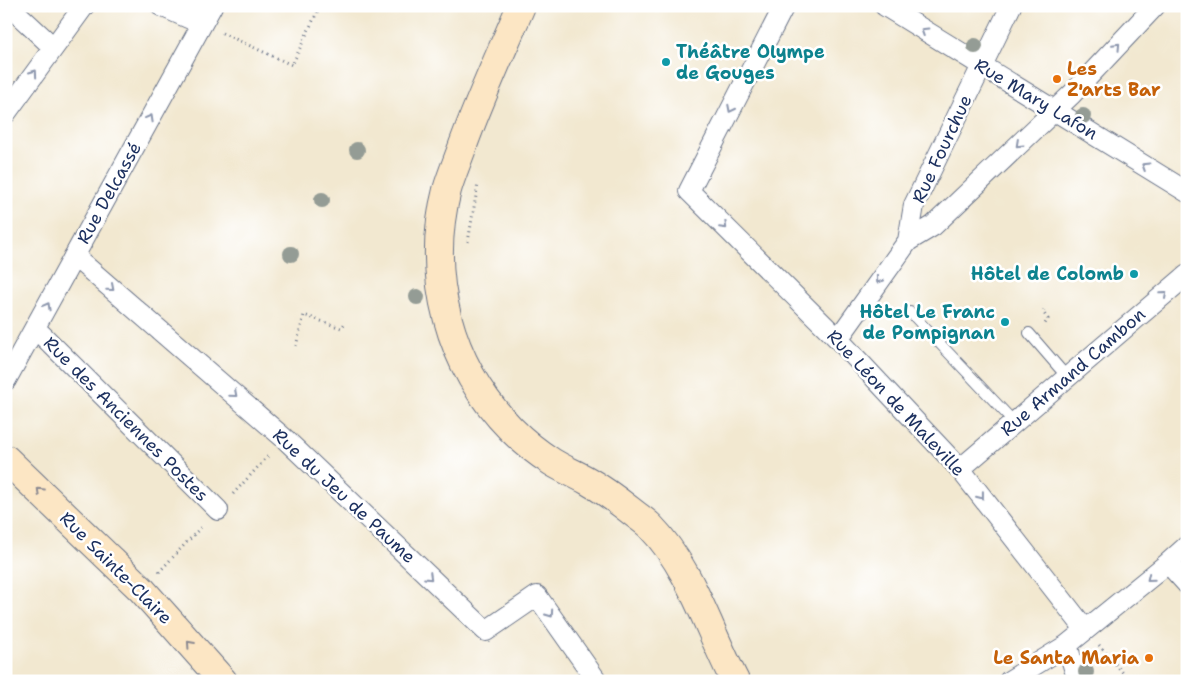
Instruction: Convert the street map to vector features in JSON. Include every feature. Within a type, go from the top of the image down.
[{"type":"main road","points":[[521,6],[474,115],[447,190],[440,233],[439,260],[442,298],[451,333],[461,359],[481,393],[511,429],[553,462],[588,481],[649,525],[681,566],[735,681]]},
{"type":"main road","name":"Rue Sainte-Claire","points":[[6,459],[142,590],[223,681]]},
{"type":"street","points":[[9,6],[53,47]]},
{"type":"street","points":[[6,112],[84,6]]},
{"type":"street","points":[[161,6],[202,24]]},
{"type":"street","name":"Rue Delcassé","points":[[6,380],[212,6]]},
{"type":"street","name":"Rue Léon de Maleville","points":[[784,6],[689,192],[838,339],[960,469],[1086,629]]},
{"type":"street","name":"Rue Mary Lafon","points":[[884,6],[1187,192]]},
{"type":"street","name":"Rue Fourchue","points":[[838,339],[908,241],[914,205],[1011,6]]},
{"type":"street","points":[[908,241],[933,226],[1072,94],[1155,6]]},
{"type":"street","name":"Rue du Jeu de Paume","points":[[74,256],[285,439],[486,631],[537,596],[597,681]]},
{"type":"street","name":"Rue Armand Cambon","points":[[960,469],[1185,276]]},
{"type":"street","name":"Rue des Anciennes Postes","points":[[35,328],[218,510]]},
{"type":"street","points":[[1009,681],[1067,645],[1168,564],[1187,546]]},
{"type":"street","points":[[1168,564],[1187,584]]},
{"type":"street","points":[[1067,645],[1078,681]]},
{"type":"lane","points":[[910,312],[1014,422]]},
{"type":"lane","points":[[1029,333],[1067,377]]},
{"type":"path","points":[[202,24],[292,65],[320,6]]},
{"type":"path","points":[[466,250],[478,182]]},
{"type":"path","points":[[1044,310],[1043,312],[1048,319],[1046,322]]},
{"type":"path","points":[[296,346],[304,315],[341,328],[346,322]]},
{"type":"path","points":[[1086,629],[1130,681]]},
{"type":"place","name":"Théâtre Olympe de Gouges","points":[[666,62]]},
{"type":"place","name":"Les Z'arts Bar","points":[[1057,79]]},
{"type":"place","name":"Hôtel de Colomb","points":[[1134,274]]},
{"type":"place","name":"Hôtel Le Franc de Pompignan","points":[[1005,322]]},
{"type":"place","name":"Le Santa Maria","points":[[1149,658]]}]
